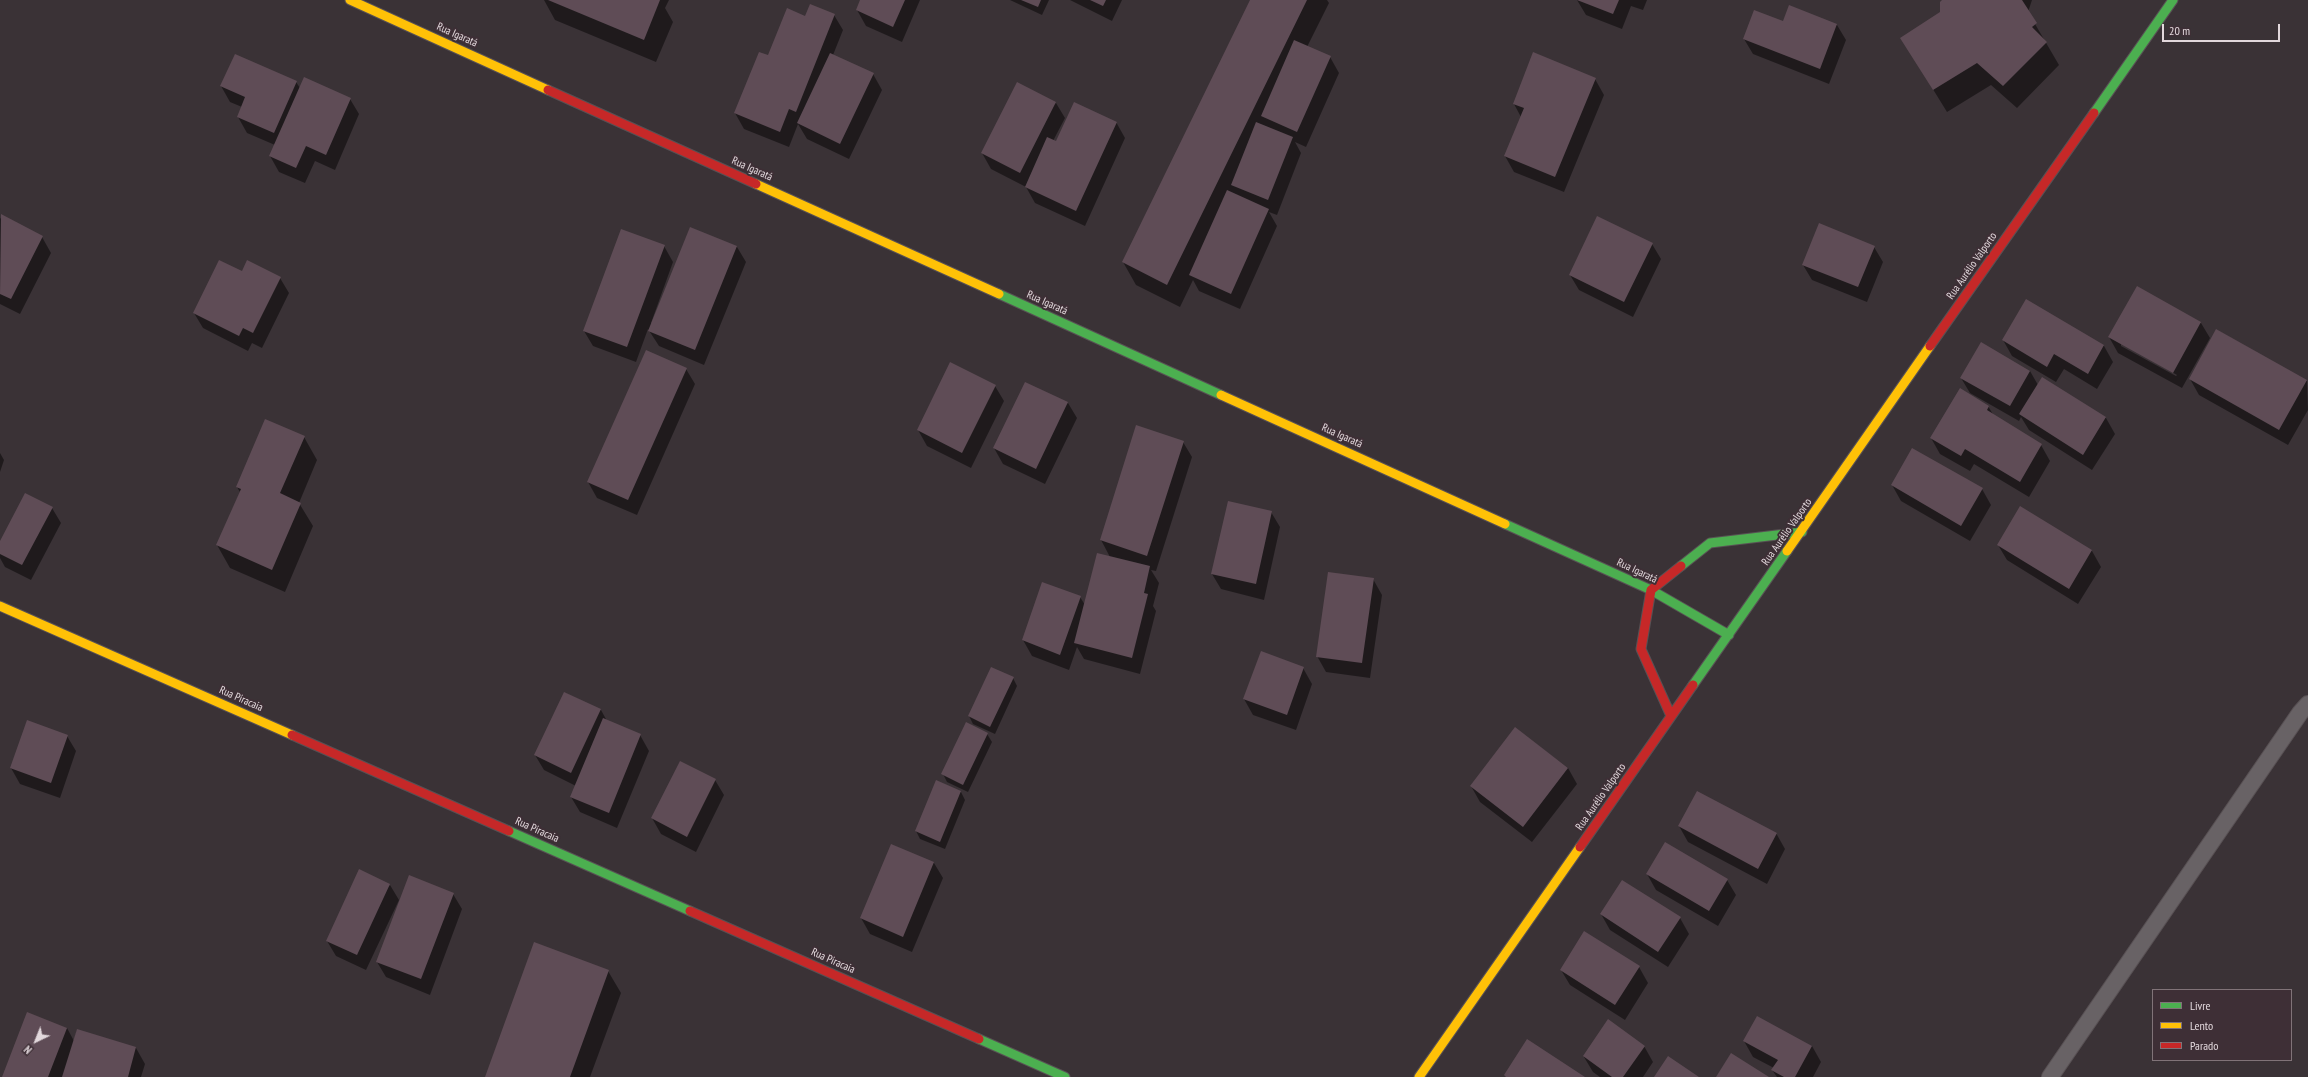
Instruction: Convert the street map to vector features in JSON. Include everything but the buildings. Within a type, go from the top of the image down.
[{"type":"street","name":"Rua Igaratá","points":[[350,0],[1651,590],[1729,635]]},
{"type":"street","name":"Rua Aurélio Valporto","points":[[1419,1077],[2173,0]]},
{"type":"street","points":[[1671,716],[1641,649],[1651,590],[1710,543],[1802,532]]},
{"type":"street","name":"Rua Piracaia","points":[[0,606],[1065,1077]]},
{"type":"lane","points":[[2050,1077],[2295,720],[2308,704]]},
{"type":"traffic: fast","points":[[2094,113],[2173,0]]},
{"type":"traffic: fast","points":[[999,294],[1221,395]]},
{"type":"traffic: fast","points":[[1505,524],[1651,590],[1729,635]]},
{"type":"traffic: fast","points":[[1681,566],[1710,543],[1802,532]]},
{"type":"traffic: fast","points":[[1693,685],[1787,551]]},
{"type":"traffic: fast","points":[[509,831],[690,911]]},
{"type":"traffic: fast","points":[[979,1039],[1065,1077]]},
{"type":"traffic: slow","points":[[350,0],[548,90]]},
{"type":"traffic: slow","points":[[756,184],[999,294]]},
{"type":"traffic: slow","points":[[1787,551],[1930,346]]},
{"type":"traffic: slow","points":[[1221,395],[1505,524]]},
{"type":"traffic: slow","points":[[0,606],[292,735]]},
{"type":"traffic: slow","points":[[1419,1077],[1580,847]]},
{"type":"traffic: jam","points":[[548,90],[756,184]]},
{"type":"traffic: jam","points":[[1930,346],[2094,113]]},
{"type":"traffic: jam","points":[[1671,716],[1641,649],[1651,590],[1681,566]]},
{"type":"traffic: jam","points":[[1580,847],[1693,685]]},
{"type":"traffic: jam","points":[[292,735],[509,831]]},
{"type":"traffic: jam","points":[[690,911],[979,1039]]}]
